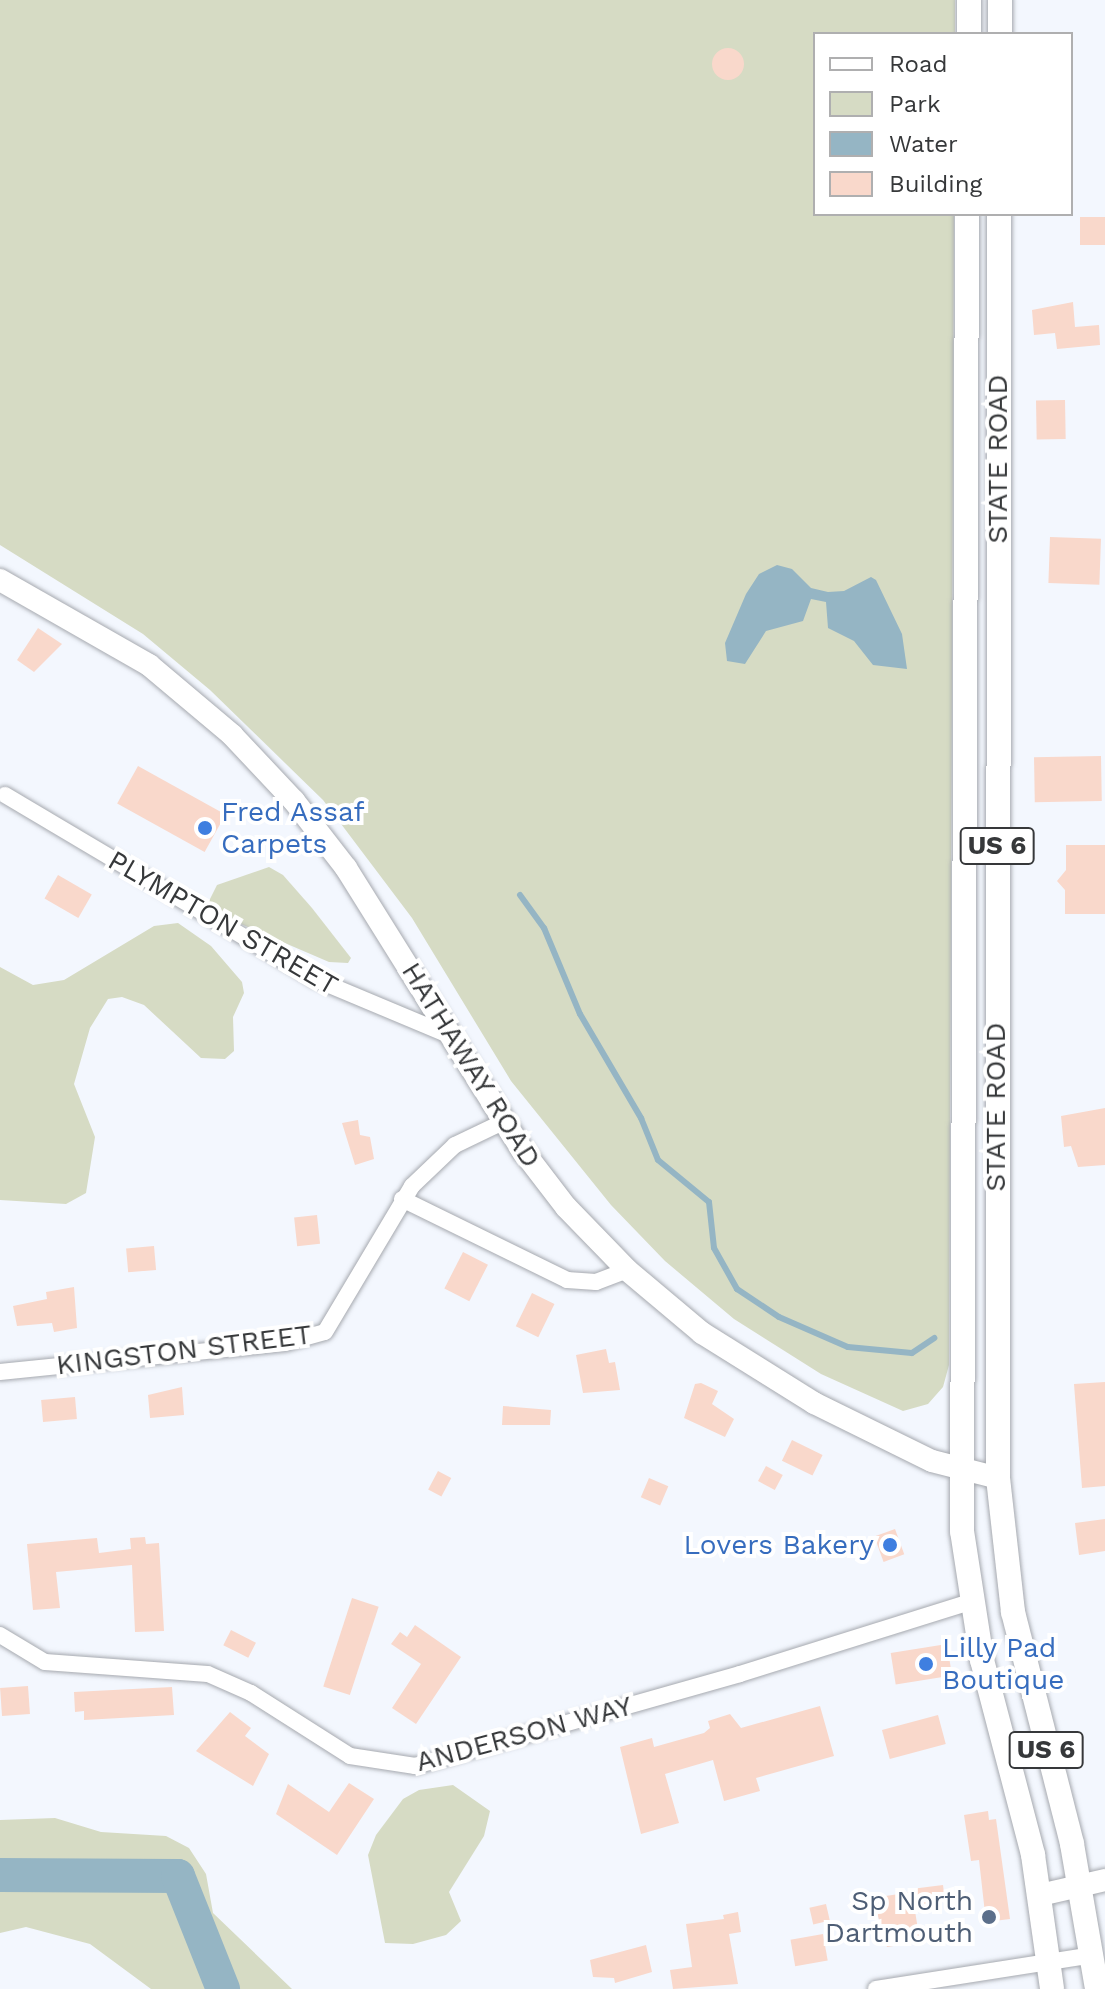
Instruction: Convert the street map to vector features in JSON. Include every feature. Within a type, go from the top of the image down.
[{"type":"main road","points":[[969,0],[969,32]]},
{"type":"main road","points":[[1000,0],[1000,32]]},
{"type":"main road","name":"STATE ROAD","points":[[967,216],[961,1469],[970,1602],[1040,1895],[1052,1989]]},
{"type":"main road","name":"STATE ROAD","points":[[999,216],[998,1478],[1022,1654],[1081,1887],[1097,1989]]},
{"type":"main road","name":"HATHAWAY ROAD","points":[[0,580],[149,665],[264,767],[346,868],[503,1122],[566,1207],[627,1270],[702,1333],[784,1386],[900,1447],[961,1469],[998,1478]]},
{"type":"main road","points":[[964,707],[997,708]]},
{"type":"main road","points":[[1040,1895],[1105,1880]]},
{"type":"street","name":"PLYMPTON STREET","points":[[5,795],[315,979],[449,1035]]},
{"type":"street","name":"KINGSTON STREET","points":[[0,1372],[317,1336],[340,1313],[402,1199],[455,1145],[503,1122]]},
{"type":"street","points":[[402,1199],[567,1280],[596,1282],[627,1270]]},
{"type":"street","name":"ANDERSON WAY","points":[[0,1635],[45,1662],[208,1674],[251,1693],[350,1756],[415,1766],[740,1674],[970,1602]]},
{"type":"street","points":[[876,1989],[1093,1955]]},
{"type":"green space","points":[[0,0],[955,0],[955,32],[813,32],[813,216],[954,216],[949,1365],[943,1387],[928,1404],[903,1411],[821,1374],[734,1319],[665,1261],[611,1205],[511,1081],[412,918],[323,800],[210,690],[143,634],[0,545]]},
{"type":"green space","points":[[269,867],[283,875],[312,908],[351,958],[348,963],[329,962],[222,916],[209,901],[217,885]]},
{"type":"green space","points":[[178,923],[211,946],[242,982],[244,993],[233,1017],[234,1051],[225,1059],[201,1058],[144,1005],[122,997],[108,999],[90,1028],[74,1084],[95,1137],[86,1193],[66,1204],[0,1200],[0,967],[33,985],[64,980],[154,926]]},
{"type":"green space","points":[[453,1785],[490,1811],[484,1836],[449,1892],[461,1921],[446,1935],[413,1944],[385,1943],[368,1855],[376,1835],[403,1799],[419,1790]]},
{"type":"green space","points":[[55,1818],[101,1832],[166,1836],[189,1848],[206,1874],[213,1913],[292,1989],[151,1989],[90,1944],[26,1927],[0,1933],[0,1820]]},
{"type":"water","points":[[777,565],[792,569],[811,588],[828,592],[844,591],[871,577],[876,580],[902,634],[907,669],[873,665],[854,641],[828,628],[826,602],[811,599],[803,621],[766,631],[745,664],[727,661],[725,643],[746,594],[759,574]]},
{"type":"building","points":[[728,48],[739,53],[744,64],[739,75],[728,80],[717,75],[712,64],[717,53]]},
{"type":"building","points":[[1080,217],[1105,217],[1105,245],[1080,245]]},
{"type":"building","points":[[1073,302],[1075,327],[1099,325],[1100,345],[1057,349],[1055,333],[1034,335],[1032,310]]},
{"type":"building","points":[[1065,400],[1066,439],[1037,440],[1036,401]]},
{"type":"building","points":[[1050,537],[1101,539],[1099,585],[1048,583]]},
{"type":"building","points":[[38,628],[62,644],[34,672],[17,660]]},
{"type":"building","points":[[1101,756],[1102,801],[1035,802],[1034,757]]},
{"type":"building","points":[[138,766],[225,814],[205,852],[117,804]]},
{"type":"building","points":[[1066,845],[1105,845],[1105,914],[1065,914],[1065,890],[1057,881],[1066,870]]},
{"type":"building","points":[[58,875],[92,894],[78,918],[44,898]]},
{"type":"building","points":[[1105,1108],[1105,1165],[1078,1167],[1071,1146],[1064,1147],[1061,1116]]},
{"type":"building","points":[[358,1120],[360,1135],[370,1137],[374,1159],[355,1165],[342,1123]]},
{"type":"building","points":[[317,1215],[320,1244],[297,1246],[294,1217]]},
{"type":"building","points":[[154,1246],[156,1270],[128,1272],[126,1248]]},
{"type":"building","points":[[463,1252],[488,1265],[469,1301],[444,1289]]},
{"type":"building","points":[[74,1287],[77,1328],[54,1332],[52,1323],[17,1326],[13,1306],[47,1299],[46,1292]]},
{"type":"building","points":[[532,1293],[554,1304],[538,1337],[516,1326]]},
{"type":"building","points":[[606,1349],[609,1363],[615,1362],[620,1390],[583,1393],[576,1355]]},
{"type":"building","points":[[1105,1382],[1105,1486],[1082,1488],[1074,1384]]},
{"type":"building","points":[[701,1383],[718,1391],[712,1404],[734,1419],[725,1437],[684,1418],[695,1384]]},
{"type":"building","points":[[182,1387],[184,1415],[150,1418],[148,1395]]},
{"type":"building","points":[[75,1397],[77,1419],[43,1422],[41,1400]]},
{"type":"building","points":[[503,1406],[551,1410],[550,1425],[502,1425]]},
{"type":"building","points":[[792,1440],[823,1455],[812,1476],[782,1461]]},
{"type":"building","points":[[766,1466],[783,1475],[775,1490],[758,1481]]},
{"type":"building","points":[[438,1471],[451,1478],[441,1497],[428,1490]]},
{"type":"building","points":[[649,1478],[668,1486],[660,1506],[641,1497]]},
{"type":"building","points":[[1105,1519],[1105,1551],[1079,1555],[1075,1523]]},
{"type":"building","points":[[895,1529],[904,1554],[884,1562],[874,1537]]},
{"type":"building","points":[[145,1537],[146,1544],[159,1543],[164,1631],[135,1632],[132,1565],[56,1572],[60,1608],[33,1610],[27,1544],[97,1538],[99,1553],[131,1549],[130,1538]]},
{"type":"building","points":[[352,1598],[379,1607],[350,1695],[323,1686]]},
{"type":"building","points":[[415,1625],[461,1657],[416,1724],[392,1708],[421,1664],[391,1644],[400,1632],[407,1637]]},
{"type":"building","points":[[231,1630],[256,1643],[248,1658],[223,1645]]},
{"type":"building","points":[[947,1644],[952,1676],[896,1685],[891,1653]]},
{"type":"building","points":[[28,1686],[30,1714],[2,1716],[0,1688]]},
{"type":"building","points":[[172,1687],[174,1715],[84,1720],[84,1711],[75,1712],[74,1692]]},
{"type":"building","points":[[820,1706],[834,1756],[756,1778],[760,1791],[724,1801],[713,1760],[665,1774],[679,1823],[641,1834],[620,1747],[652,1738],[654,1747],[704,1733],[710,1728],[708,1721],[730,1714],[741,1728]]},
{"type":"building","points":[[230,1712],[251,1728],[245,1736],[269,1754],[253,1786],[196,1751]]},
{"type":"building","points":[[938,1715],[946,1744],[890,1759],[882,1730]]},
{"type":"building","points":[[349,1783],[374,1799],[337,1855],[276,1814],[288,1784],[329,1812]]},
{"type":"building","points":[[988,1811],[989,1820],[996,1819],[1010,1919],[986,1922],[979,1860],[971,1861],[964,1815]]},
{"type":"building","points":[[943,1885],[945,1902],[917,1905],[915,1888]]},
{"type":"building","points":[[912,1892],[919,1936],[912,1937],[913,1943],[887,1947],[875,1906],[880,1905],[879,1897]]},
{"type":"building","points":[[826,1904],[830,1921],[813,1924],[809,1908]]},
{"type":"building","points":[[738,1912],[741,1932],[729,1934],[738,1984],[673,1989],[670,1970],[692,1967],[686,1924],[724,1919],[723,1915]]},
{"type":"building","points":[[823,1934],[828,1961],[795,1966],[791,1940]]},
{"type":"building","points":[[646,1945],[652,1972],[615,1983],[614,1978],[593,1977],[590,1960]]},
{"type":"waterway","points":[[520,895],[544,928],[580,1014],[641,1118],[658,1160],[709,1202],[714,1248],[737,1289],[779,1317],[848,1347],[912,1353],[934,1338]]},
{"type":"waterway","points":[[0,1875],[178,1876],[223,1989]]},
{"type":"place","name":"Fred Assaf Carpets","points":[[205,828]]},
{"type":"place","name":"Lovers Bakery","points":[[890,1545]]},
{"type":"place","name":"Lilly Pad Boutique","points":[[926,1664]]},
{"type":"place","name":"Sp North Dartmouth","points":[[989,1917]]}]
